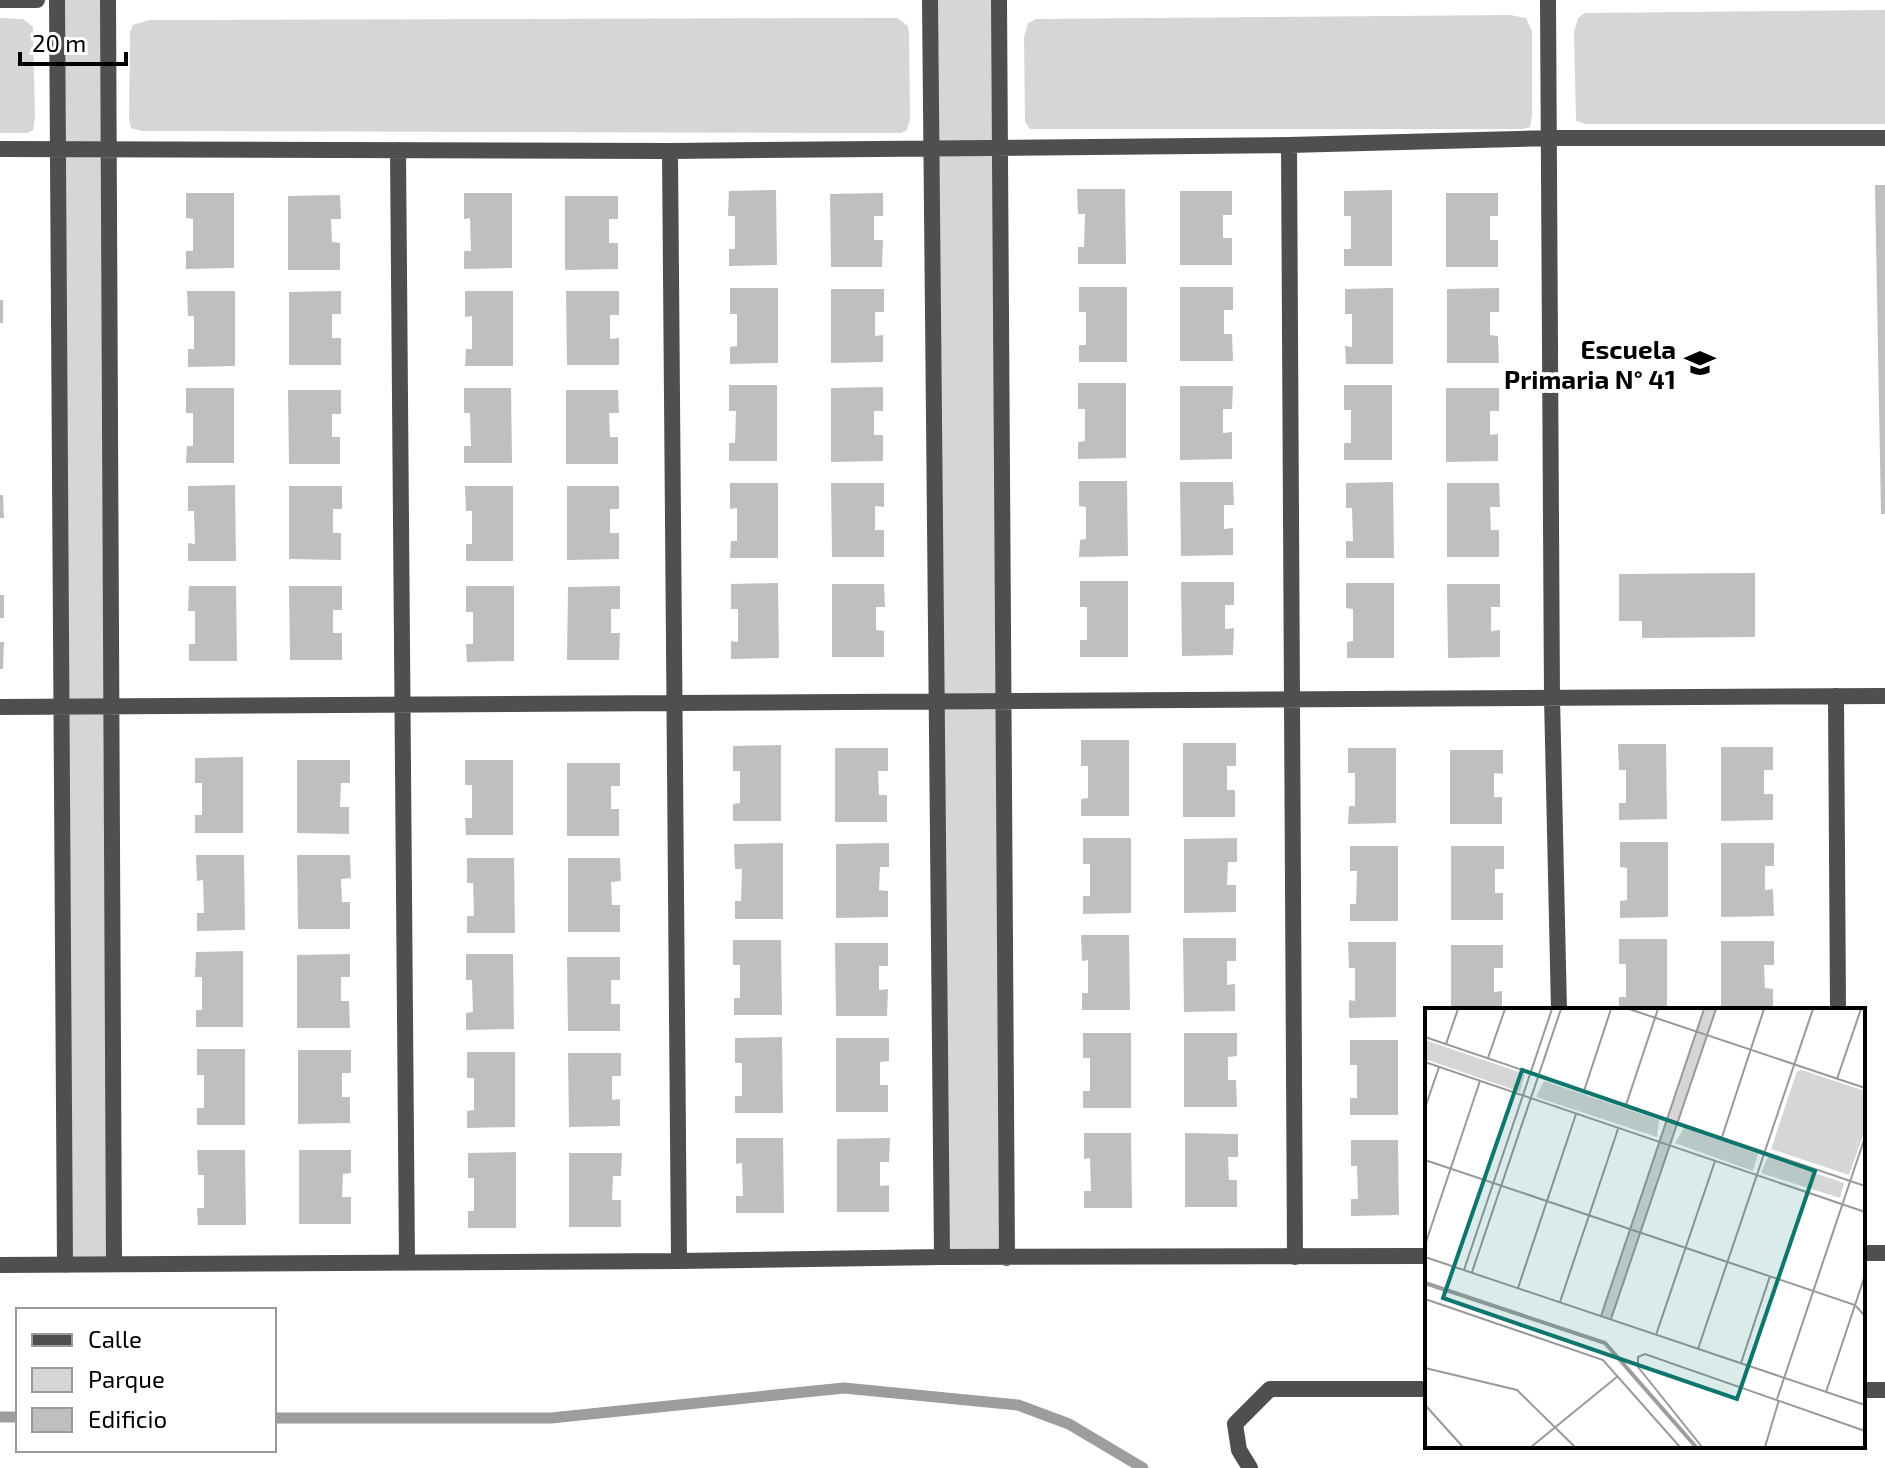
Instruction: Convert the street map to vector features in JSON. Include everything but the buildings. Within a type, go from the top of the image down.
[{"type":"street","points":[[0,0],[37,0]]},
{"type":"street","points":[[57,0],[65,1265]]},
{"type":"street","points":[[108,0],[114,1264]]},
{"type":"street","points":[[930,0],[942,1257]]},
{"type":"street","points":[[999,0],[1007,1258]]},
{"type":"street","points":[[1548,0],[1552,697],[1559,1008]]},
{"type":"street","points":[[0,149],[670,151],[1289,145],[1551,138],[1885,138]]},
{"type":"street","points":[[1289,145],[1295,1257]]},
{"type":"street","points":[[398,150],[407,1263]]},
{"type":"street","points":[[670,151],[679,1261]]},
{"type":"street","points":[[1836,696],[1838,1008]]},
{"type":"street","points":[[0,707],[1885,696]]},
{"type":"street","points":[[0,1265],[1425,1256]]},
{"type":"street","points":[[1250,1468],[1239,1450],[1235,1424],[1270,1389],[1425,1389]]},
{"type":"green space","points":[[57,0],[108,0],[114,1264],[65,1265]]},
{"type":"green space","points":[[930,0],[999,0],[1007,1258],[942,1257]]},
{"type":"green space","points":[[1885,10],[1885,124],[1586,124],[1576,121],[1574,32],[1578,18],[1585,13]]},
{"type":"green space","points":[[1510,15],[1526,18],[1532,31],[1532,115],[1530,127],[1524,129],[1030,129],[1025,122],[1024,37],[1028,23],[1036,19]]},
{"type":"green space","points":[[0,18],[23,19],[33,27],[35,118],[33,130],[27,133],[0,133]]},
{"type":"green space","points":[[897,18],[908,26],[909,34],[910,119],[907,130],[901,133],[141,131],[131,128],[129,119],[130,32],[133,25],[149,20]]},
{"type":"waterway","points":[[276,1418],[551,1418],[844,1388],[1018,1405],[1069,1424],[1143,1468]]},
{"type":"waterway","points":[[0,1417],[16,1417]]},
{"type":"place","name":"Escuela Primaria N° 41","points":[[1700,363]]}]
